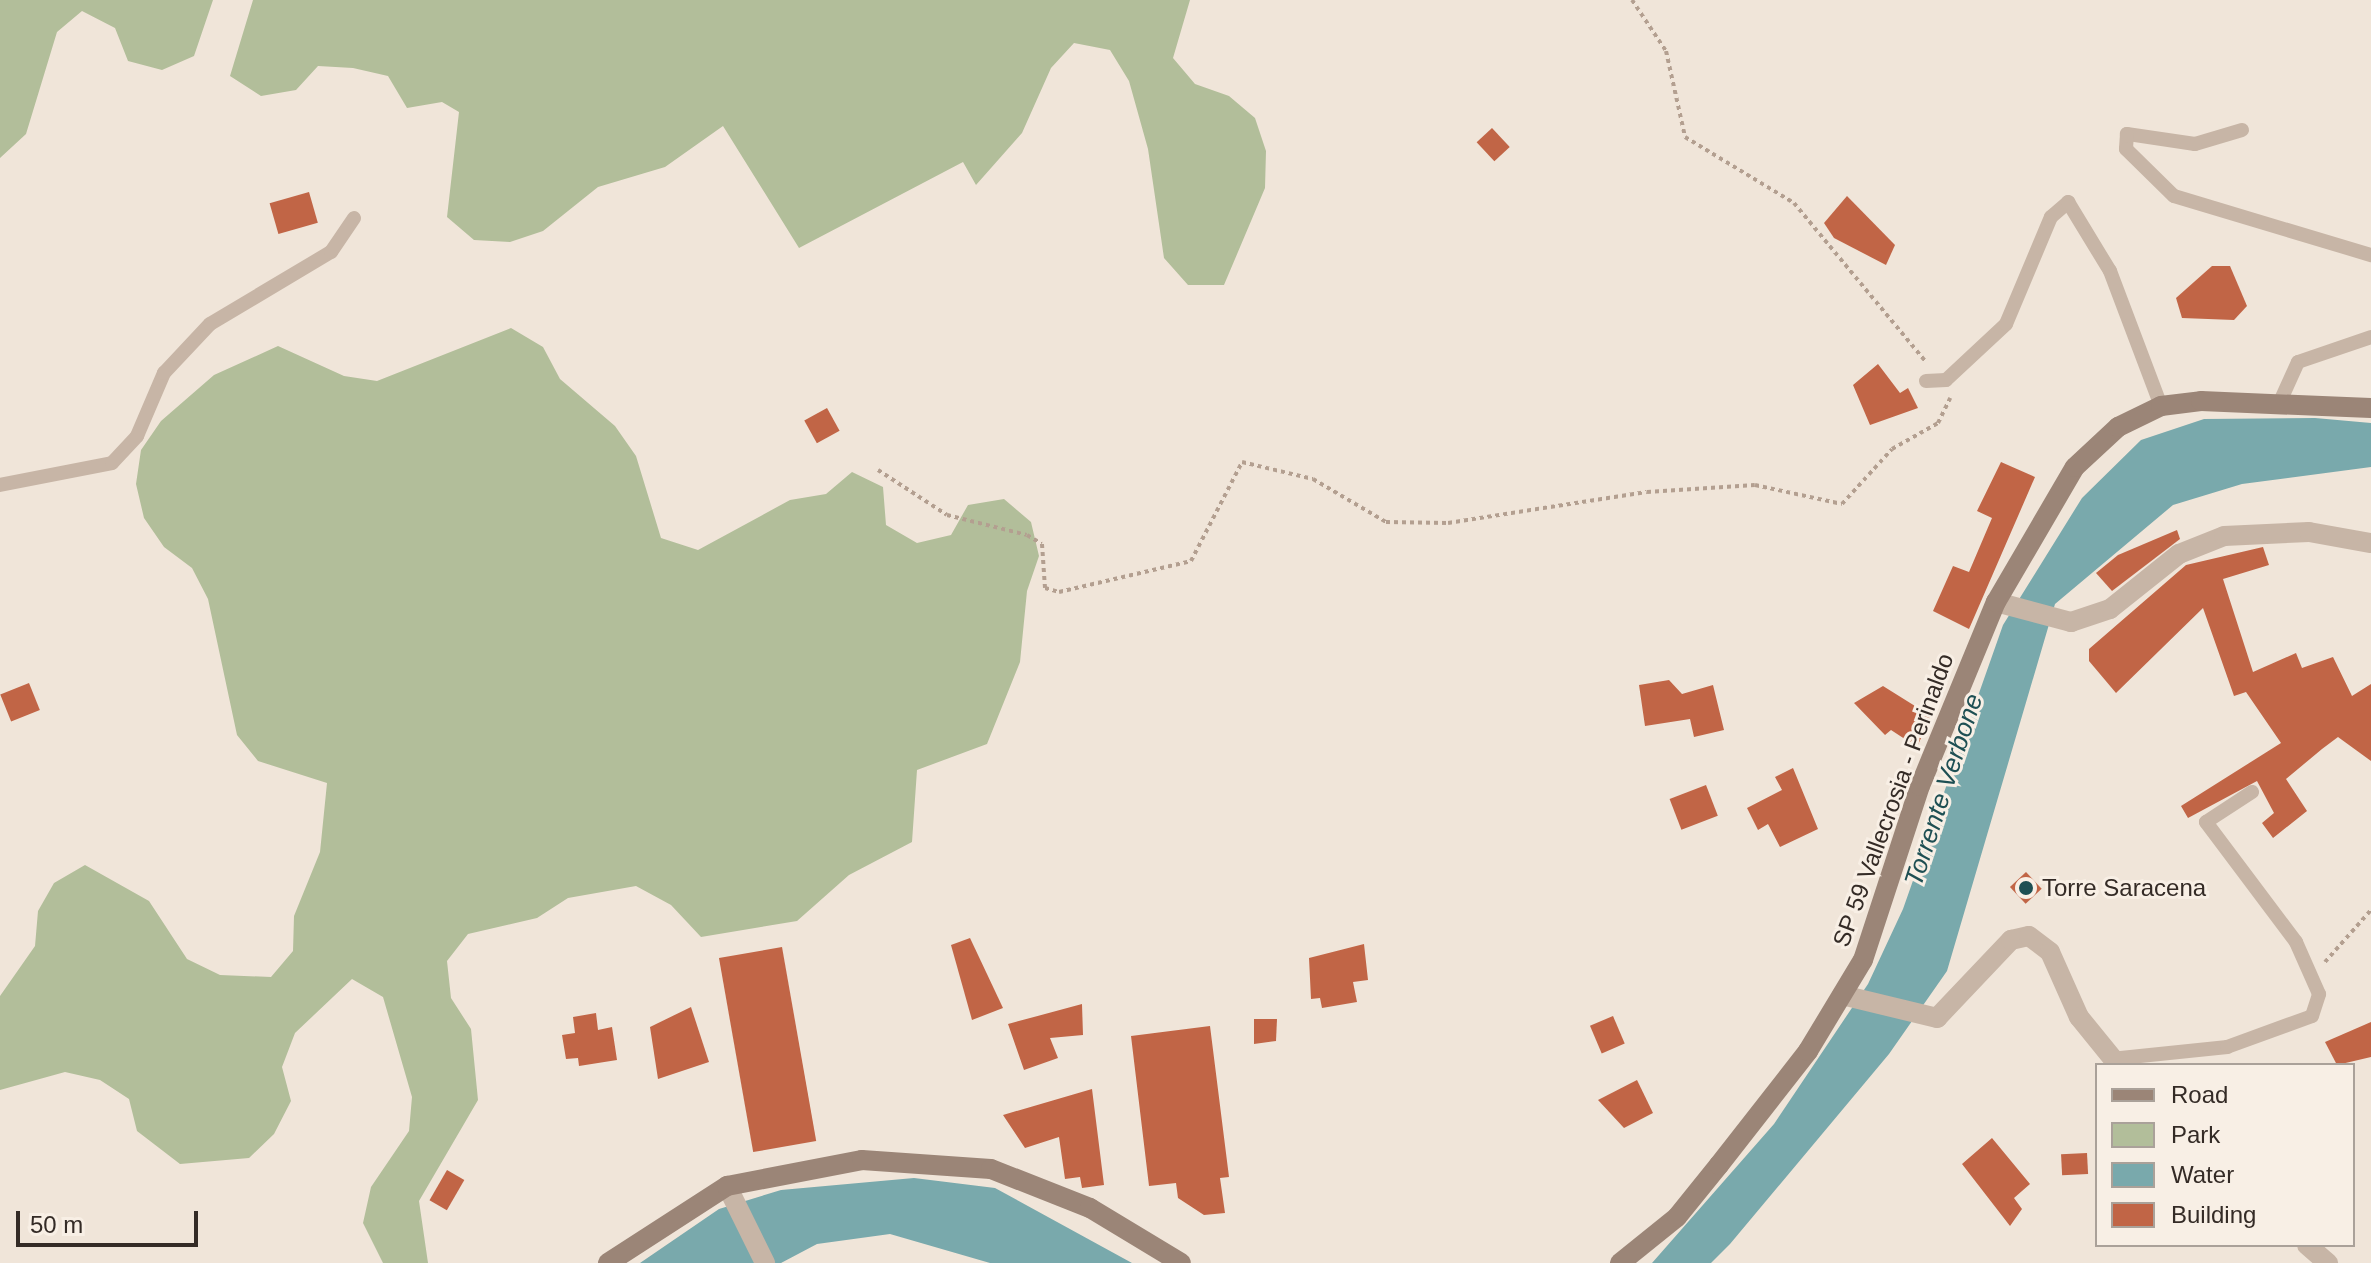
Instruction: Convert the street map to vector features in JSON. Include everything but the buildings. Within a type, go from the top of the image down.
[{"type":"main road","name":"SP 59 Vallecrosia - Perinaldo","points":[[1620,1263],[1677,1217],[1850,997],[1920,786],[2002,604],[2075,467],[2118,427],[2161,406],[2279,404],[2371,408]]},
{"type":"main road","points":[[608,1263],[730,1192],[862,1160],[991,1169],[1090,1208],[1181,1263]]},
{"type":"street","points":[[2002,604],[2071,622],[2110,609],[2179,554],[2224,536],[2309,532],[2371,543]]},
{"type":"street","points":[[1850,997],[1937,1018],[2011,940],[2029,936],[2050,952],[2079,1017],[2115,1062]]},
{"type":"street","points":[[730,1192],[765,1263]]},
{"type":"street","points":[[2309,1247],[2328,1263]]},
{"type":"lane","points":[[2242,130],[2195,144],[2127,134],[2126,149],[2174,196],[2371,255]]},
{"type":"lane","points":[[1926,381],[1946,380],[2006,324],[2051,217],[2068,202],[2110,271],[2161,406]]},
{"type":"lane","points":[[0,485],[112,463],[137,436],[164,373],[210,324],[331,252],[354,218]]},
{"type":"lane","points":[[2279,404],[2298,362],[2371,337]]},
{"type":"lane","points":[[2115,1062],[2227,1047],[2301,1025],[2319,994],[2312,974],[2282,918],[2206,822],[2252,792]]},
{"type":"path","points":[[878,470],[947,515],[992,521],[1042,544],[1040,578],[1059,592],[1191,561],[1242,462],[1313,479],[1386,522],[1448,523],[1647,492],[1755,485],[1842,504],[1892,449],[1949,411],[1946,380],[1875,309],[1794,203],[1685,137],[1666,51],[1632,0]]},
{"type":"path","points":[[2312,974],[2371,910]]},
{"type":"green space","points":[[0,0],[213,0],[194,56],[162,70],[128,61],[115,28],[82,11],[57,32],[26,134],[0,158]]},
{"type":"green space","points":[[253,0],[1190,0],[1173,58],[1195,84],[1229,96],[1255,118],[1266,151],[1265,188],[1224,285],[1188,285],[1164,258],[1148,149],[1129,81],[1110,50],[1074,43],[1051,68],[1022,133],[976,185],[963,162],[799,248],[723,126],[665,167],[598,187],[543,231],[510,242],[474,240],[447,217],[459,112],[442,102],[407,108],[388,76],[353,68],[318,66],[296,90],[261,96],[230,76]]},
{"type":"green space","points":[[511,328],[543,347],[560,379],[615,426],[636,456],[661,538],[698,550],[790,500],[826,494],[852,472],[883,487],[886,525],[917,543],[951,535],[968,505],[1004,499],[1031,522],[1039,556],[1027,591],[1020,662],[987,744],[917,770],[912,842],[849,875],[797,921],[701,937],[671,905],[636,886],[568,898],[537,918],[468,934],[447,961],[451,998],[471,1029],[478,1100],[419,1201],[428,1263],[383,1263],[363,1223],[371,1187],[409,1131],[412,1097],[383,997],[352,979],[295,1033],[282,1067],[291,1101],[274,1134],[249,1158],[180,1164],[137,1131],[129,1099],[100,1080],[65,1072],[0,1090],[0,996],[35,946],[38,911],[54,883],[85,865],[149,901],[187,959],[220,975],[271,977],[293,951],[294,916],[320,852],[327,783],[258,761],[237,735],[208,599],[192,568],[164,547],[144,518],[136,484],[141,450],[161,421],[214,375],[278,346],[344,376],[377,381]]},
{"type":"water","points":[[2315,418],[2371,423],[2371,467],[2242,484],[2173,505],[2055,604],[1947,971],[1889,1054],[1711,1263],[1652,1263],[1774,1124],[1868,984],[1903,909],[2003,625],[2082,498],[2141,440],[2204,419]]},
{"type":"water","points":[[914,1178],[995,1188],[1132,1263],[990,1263],[890,1234],[817,1244],[781,1263],[640,1263],[719,1209],[781,1190]]},
{"type":"place","name":"Torre Saracena","points":[[2026,888]]},
{"type":"water label","name":"Torrente Verbone","points":[[1944,790]]}]
